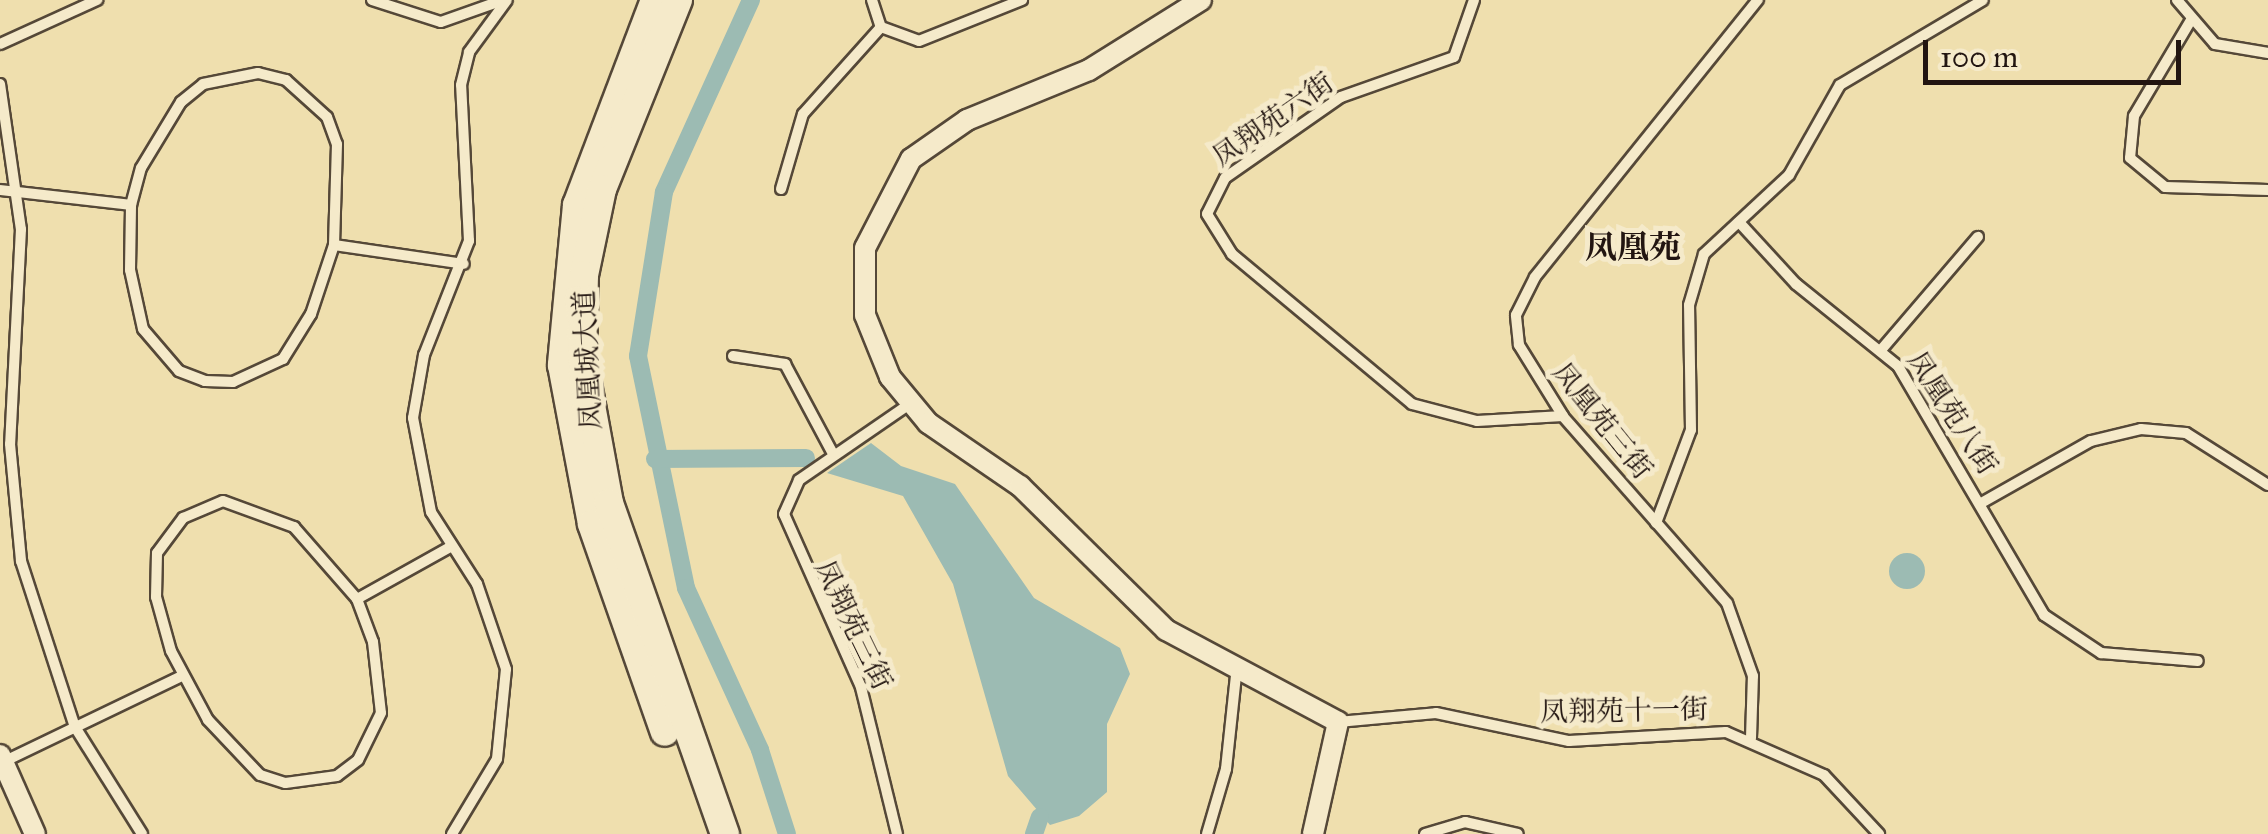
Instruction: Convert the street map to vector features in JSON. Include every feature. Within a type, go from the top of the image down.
[{"type":"main road","name":"凤凰城大道","points":[[655,0],[577,205],[562,365],[592,524],[705,834]]},
{"type":"main road","name":"凤凰城大道","points":[[678,0],[602,188],[584,275],[582,356],[608,503],[725,834]]},
{"type":"street","points":[[1201,0],[1089,70],[937,137],[890,185],[862,281],[874,347],[911,404],[1020,486],[1166,630],[1236,675],[1338,722],[1312,834]]},
{"type":"street","points":[[2,758],[35,834]]},
{"type":"lane","points":[[0,44],[96,0]]},
{"type":"lane","points":[[372,0],[441,22],[505,0]]},
{"type":"lane","points":[[452,834],[497,759],[506,684],[496,625],[450,547],[421,482],[413,418],[424,355],[464,264],[473,197],[460,85],[469,52],[505,0]]},
{"type":"lane","points":[[872,0],[881,27]]},
{"type":"lane","points":[[881,27],[919,41],[1022,0]]},
{"type":"lane","name":"凤翔苑六街","points":[[1474,0],[1454,57],[1341,97],[1226,178],[1207,214],[1232,254],[1412,404],[1477,421],[1563,416]]},
{"type":"lane","name":"凤凰苑三街","points":[[1751,738],[1753,676],[1736,619],[1563,416],[1519,344],[1522,297],[1758,0]]},
{"type":"lane","points":[[1656,523],[1691,430],[1697,266],[1789,176],[1840,85],[1984,0]]},
{"type":"lane","points":[[2177,0],[2191,20],[2231,54],[2268,53]]},
{"type":"lane","points":[[2191,20],[2143,96],[2130,158],[2165,188],[2268,190]]},
{"type":"lane","points":[[781,189],[803,114],[850,51],[881,27]]},
{"type":"lane","points":[[258,73],[286,80],[327,118],[337,144],[334,245],[311,314],[283,359],[260,374],[205,381],[179,370],[143,329],[130,270],[131,205],[150,150],[181,102],[216,79],[258,73]]},
{"type":"lane","points":[[0,84],[18,190],[12,503],[34,618],[75,727],[142,834]]},
{"type":"lane","points":[[0,190],[131,205]]},
{"type":"lane","name":"凤凰苑八街","points":[[1739,222],[1796,284],[1881,350],[1983,502],[2026,594],[2070,635],[2122,658],[2198,661]]},
{"type":"lane","name":"凤凰苑八街","points":[[1881,350],[1978,237]]},
{"type":"lane","points":[[334,245],[464,264]]},
{"type":"lane","points":[[733,356],[785,364],[833,454]]},
{"type":"lane","name":"凤翔苑三街","points":[[897,834],[855,669],[786,530],[790,490],[833,454],[911,404]]},
{"type":"lane","name":"凤凰苑八街","points":[[1983,502],[2091,442],[2140,429],[2186,433],[2268,485]]},
{"type":"lane","points":[[202,506],[266,510],[318,548],[357,599],[373,642],[380,713],[373,738],[336,776],[298,784],[260,774],[223,740],[182,676],[153,575],[167,534],[202,506]]},
{"type":"lane","points":[[357,599],[450,547]]},
{"type":"lane","points":[[1206,834],[1226,769],[1236,675]]},
{"type":"lane","points":[[2,758],[182,676]]},
{"type":"lane","name":"凤翔苑十一街","points":[[1338,722],[1426,713],[1569,741],[1691,728],[1751,738],[1824,775],[1879,834]]},
{"type":"lane","points":[[1425,834],[1465,822],[1518,834]]},
{"type":"water","points":[[871,443],[901,466],[955,484],[1034,598],[1120,648],[1130,674],[1107,724],[1107,792],[1079,816],[1050,825],[1008,776],[953,584],[903,496],[827,473]]},
{"type":"water","points":[[1907,553],[1920,558],[1925,571],[1920,584],[1907,589],[1894,584],[1889,571],[1894,558]]},
{"type":"waterway","points":[[751,0],[664,192],[638,356],[686,588],[760,750],[787,834]]},
{"type":"waterway","points":[[655,459],[806,458]]},
{"type":"waterway","points":[[1034,834],[1040,817]]},
{"type":"district","name":"凤凰苑","points":[[1633,248]]}]
